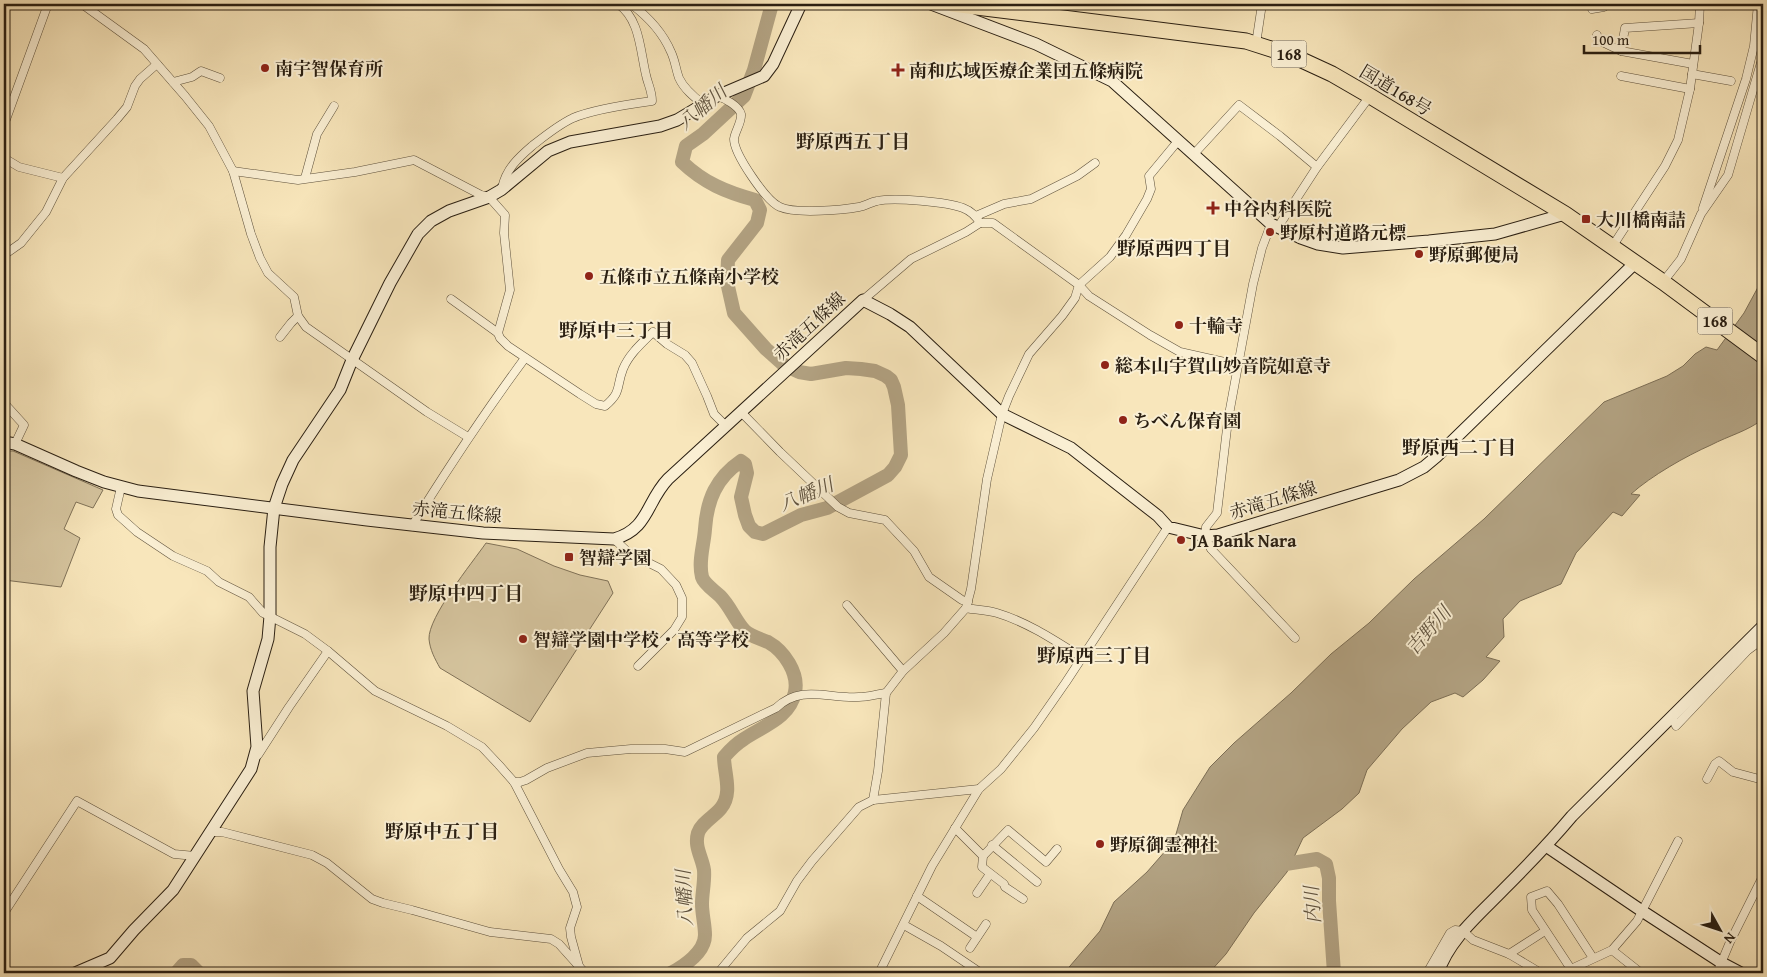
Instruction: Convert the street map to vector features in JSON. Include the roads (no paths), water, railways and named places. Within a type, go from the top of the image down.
[{"type":"highway","name":"国道168号","points":[[952,4],[1208,36],[1256,44],[1293,56],[1332,74],[1370,96],[1565,214],[1763,356]]},
{"type":"street","points":[[4,125],[48,4]]},
{"type":"street","points":[[82,4],[144,49],[209,126],[233,171],[246,220],[260,258],[268,273],[294,297],[298,316],[306,327],[427,412],[468,437]]},
{"type":"street","points":[[501,190],[509,169],[525,152],[554,129],[575,117],[623,105],[652,101],[652,90],[646,77],[634,24],[626,10],[618,4]]},
{"type":"street","points":[[631,4],[644,14],[660,35],[671,52],[680,80],[688,92],[703,104]]},
{"type":"street","points":[[75,973],[110,958],[173,890],[251,770],[257,747],[253,691],[268,639],[270,547],[274,508],[293,460],[340,390],[352,360],[390,283],[418,234],[430,221],[449,211],[488,197],[501,190],[548,151],[557,146],[660,126],[677,120],[703,104],[725,96],[764,76],[773,64],[801,4]]},
{"type":"street","points":[[931,4],[1036,44],[1112,81],[1275,226],[1318,244],[1343,248],[1495,234],[1565,214]]},
{"type":"street","points":[[1256,44],[1262,4]]},
{"type":"street","points":[[1592,9],[1604,7],[1608,4]]},
{"type":"street","points":[[1612,248],[1665,166],[1678,140],[1690,89],[1700,4]]},
{"type":"street","points":[[1665,284],[1680,259],[1701,214],[1746,79],[1754,46],[1758,4]]},
{"type":"street","points":[[1622,51],[1625,28],[1699,23]]},
{"type":"street","points":[[1597,35],[1598,40],[1622,51],[1694,64]]},
{"type":"street","points":[[1701,214],[1728,174],[1763,56]]},
{"type":"street","points":[[4,255],[22,243],[46,212],[63,178],[127,107],[135,86],[157,64]]},
{"type":"street","points":[[173,82],[192,77],[200,71],[220,78]]},
{"type":"street","points":[[1692,74],[1731,81]]},
{"type":"street","points":[[1621,76],[1690,89]]},
{"type":"street","points":[[725,96],[741,116],[734,138],[736,148],[763,192],[780,207],[801,211],[861,207],[878,200],[915,200],[964,208],[978,219],[993,223],[1079,285],[1089,296],[1150,335],[1180,352],[1238,366]]},
{"type":"street","points":[[1295,638],[1211,549],[1205,536],[1206,527],[1217,513],[1228,420],[1253,284],[1262,248],[1275,226],[1370,96]]},
{"type":"street","points":[[1193,155],[1239,105],[1317,167]]},
{"type":"street","points":[[305,178],[317,134],[334,106]]},
{"type":"street","points":[[872,800],[878,771],[886,693],[903,671],[944,633],[967,605],[988,479],[1002,414],[1029,354],[1075,298],[1079,285],[1110,257],[1126,235],[1151,189],[1149,176],[1178,141]]},
{"type":"street","points":[[4,158],[19,167],[63,178]]},
{"type":"street","points":[[233,171],[298,180],[355,172],[414,160],[481,196],[488,197],[505,214],[504,233],[510,290],[498,333]]},
{"type":"street","points":[[863,300],[911,258],[966,232],[978,219],[1004,204],[1031,199],[1077,176],[1095,163]]},
{"type":"street","name":"赤滝五條線","points":[[9,443],[76,471],[121,487],[154,493],[412,526],[483,533],[614,538],[633,531],[642,521],[660,488],[863,300],[895,316],[910,327],[1002,414],[1062,443],[1078,453],[1158,516],[1168,527],[1205,536],[1218,535],[1400,480],[1424,468],[1636,264]]},
{"type":"street","points":[[451,299],[498,333],[508,346],[525,358],[596,404],[605,406],[615,398],[624,368],[633,352],[653,332],[692,362],[714,414],[726,426]]},
{"type":"street","points":[[280,337],[298,316]]},
{"type":"street","points":[[412,526],[429,496],[468,437],[525,358]]},
{"type":"street","points":[[4,402],[24,425],[9,443]]},
{"type":"street","points":[[741,412],[838,507],[849,513],[885,520],[914,551],[929,578],[967,605],[1015,619],[1081,657]]},
{"type":"street","points":[[121,487],[116,509],[118,515],[136,532],[173,556],[206,571],[219,582],[249,597],[263,613],[305,634],[375,691],[447,726],[482,747],[514,782],[576,901],[577,906],[570,928],[579,966]]},
{"type":"street","points":[[879,973],[932,866],[979,789],[1001,769],[1034,728],[1168,527]]},
{"type":"street","points":[[614,538],[629,553],[661,569],[676,585],[682,598],[682,616],[674,630],[638,666]]},
{"type":"street","points":[[846,604],[903,671]]},
{"type":"street","points":[[1438,973],[1463,931],[1546,846],[1572,816],[1763,626]]},
{"type":"street","points":[[1672,718],[1676,726],[1748,650],[1763,639]]},
{"type":"street","points":[[254,761],[328,651]]},
{"type":"street","points":[[514,782],[520,782],[546,768],[587,754],[631,749],[665,749],[685,752],[776,708],[786,699],[790,698],[814,693],[837,697],[861,698],[873,694],[886,693]]},
{"type":"street","points":[[1707,779],[1714,764],[1719,761],[1733,772],[1763,780]]},
{"type":"street","points":[[718,973],[747,938],[780,911],[797,881],[812,861],[858,807],[872,800],[979,789]]},
{"type":"street","points":[[4,913],[77,801],[174,854],[195,856]]},
{"type":"street","points":[[955,828],[984,856]]},
{"type":"street","points":[[1023,899],[1005,887],[1004,884],[982,867],[984,856],[992,845],[1008,830],[1046,862],[1057,849]]},
{"type":"street","points":[[210,832],[222,832],[312,854],[372,899],[383,903],[490,932],[551,939],[559,944],[585,973]]},
{"type":"street","points":[[1593,958],[1558,904],[1547,891],[1532,897],[1532,910],[1569,971],[1612,950],[1637,921],[1678,841]]},
{"type":"street","points":[[992,845],[1037,882]]},
{"type":"street","points":[[1546,846],[1642,911],[1719,968],[1741,973]]},
{"type":"street","points":[[977,893],[990,874]]},
{"type":"street","points":[[1719,968],[1763,876]]},
{"type":"street","points":[[917,896],[977,937]]},
{"type":"street","points":[[970,948],[986,924]]},
{"type":"street","points":[[904,925],[941,946],[981,973]]},
{"type":"street","points":[[1426,973],[1450,933],[1455,930],[1463,931],[1473,940],[1509,954],[1541,973]]},
{"type":"street","points":[[1509,954],[1545,931]]},
{"type":"street","points":[[1612,950],[1641,973]]},
{"type":"water","name":"吉野川","points":[[1763,278],[1763,419],[1680,461],[1639,487],[1631,494],[1640,495],[1622,516],[1613,512],[1576,553],[1561,584],[1520,601],[1503,619],[1504,637],[1486,657],[1500,661],[1483,680],[1463,697],[1455,693],[1431,702],[1402,729],[1367,770],[1359,793],[1342,809],[1303,838],[1287,872],[1254,913],[1226,954],[1209,973],[1064,973],[1100,931],[1114,902],[1147,872],[1174,841],[1183,810],[1210,767],[1234,743],[1291,693],[1331,654],[1369,623],[1414,579],[1484,519],[1604,402],[1667,376],[1683,366],[1695,354],[1706,347],[1717,350],[1744,313]]},
{"type":"waterway","name":"八幡川","points":[[671,973],[693,958],[702,947],[704,941],[705,931],[702,904],[704,870],[697,838],[702,826],[725,802],[727,783],[724,757],[741,741],[782,715],[792,701],[796,685],[789,663],[780,651],[768,642],[746,632],[724,600],[703,580],[701,559],[706,518],[714,490],[732,468],[741,461],[745,464],[747,473],[741,497],[745,515],[749,526],[755,532],[763,534],[801,515],[827,508],[888,475],[895,467],[901,455],[898,405],[891,380],[875,371],[861,369],[846,368],[811,374],[799,372],[784,365],[766,349],[734,313],[727,282],[728,260],[757,223],[760,210],[755,200],[716,186],[699,176],[682,162],[686,146],[703,134],[744,96],[754,70],[772,4]]},
{"type":"waterway","name":"内川","points":[[1273,866],[1317,859],[1326,864],[1329,878],[1334,973]]},
{"type":"waterway","name":"八幡川","points":[[176,973],[183,965],[191,965],[199,973]]},
{"type":"place","name":"南宇智保育所","points":[[265,68]]},
{"type":"place","name":"南和広域医療企業団五條病院","points":[[898,70]]},
{"type":"place","name":"中谷内科医院","points":[[1213,208]]},
{"type":"place","name":"大川橋南詰","points":[[1586,219]]},
{"type":"place","name":"野原村道路元標","points":[[1270,232]]},
{"type":"place","name":"野原郵便局","points":[[1419,254]]},
{"type":"place","name":"五條市立五條南小学校","points":[[589,276]]},
{"type":"place","name":"十輪寺","points":[[1179,325]]},
{"type":"place","name":"総本山宇賀山妙音院如意寺","points":[[1105,365]]},
{"type":"place","name":"ちべん保育園","points":[[1123,420]]},
{"type":"place","name":"JA Bank Nara","points":[[1181,540]]},
{"type":"place","name":"智辯学園","points":[[569,557]]},
{"type":"place","name":"智辯学園中学校・高等学校","points":[[523,639]]},
{"type":"place","name":"野原御霊神社","points":[[1100,844]]},
{"type":"district","name":"野原西五丁目","points":[[853,141]]},
{"type":"district","name":"野原西四丁目","points":[[1174,248]]},
{"type":"district","name":"野原中三丁目","points":[[616,330]]},
{"type":"district","name":"野原西二丁目","points":[[1459,447]]},
{"type":"district","name":"野原中四丁目","points":[[466,593]]},
{"type":"district","name":"野原西三丁目","points":[[1094,655]]},
{"type":"district","name":"野原中五丁目","points":[[442,831]]}]
